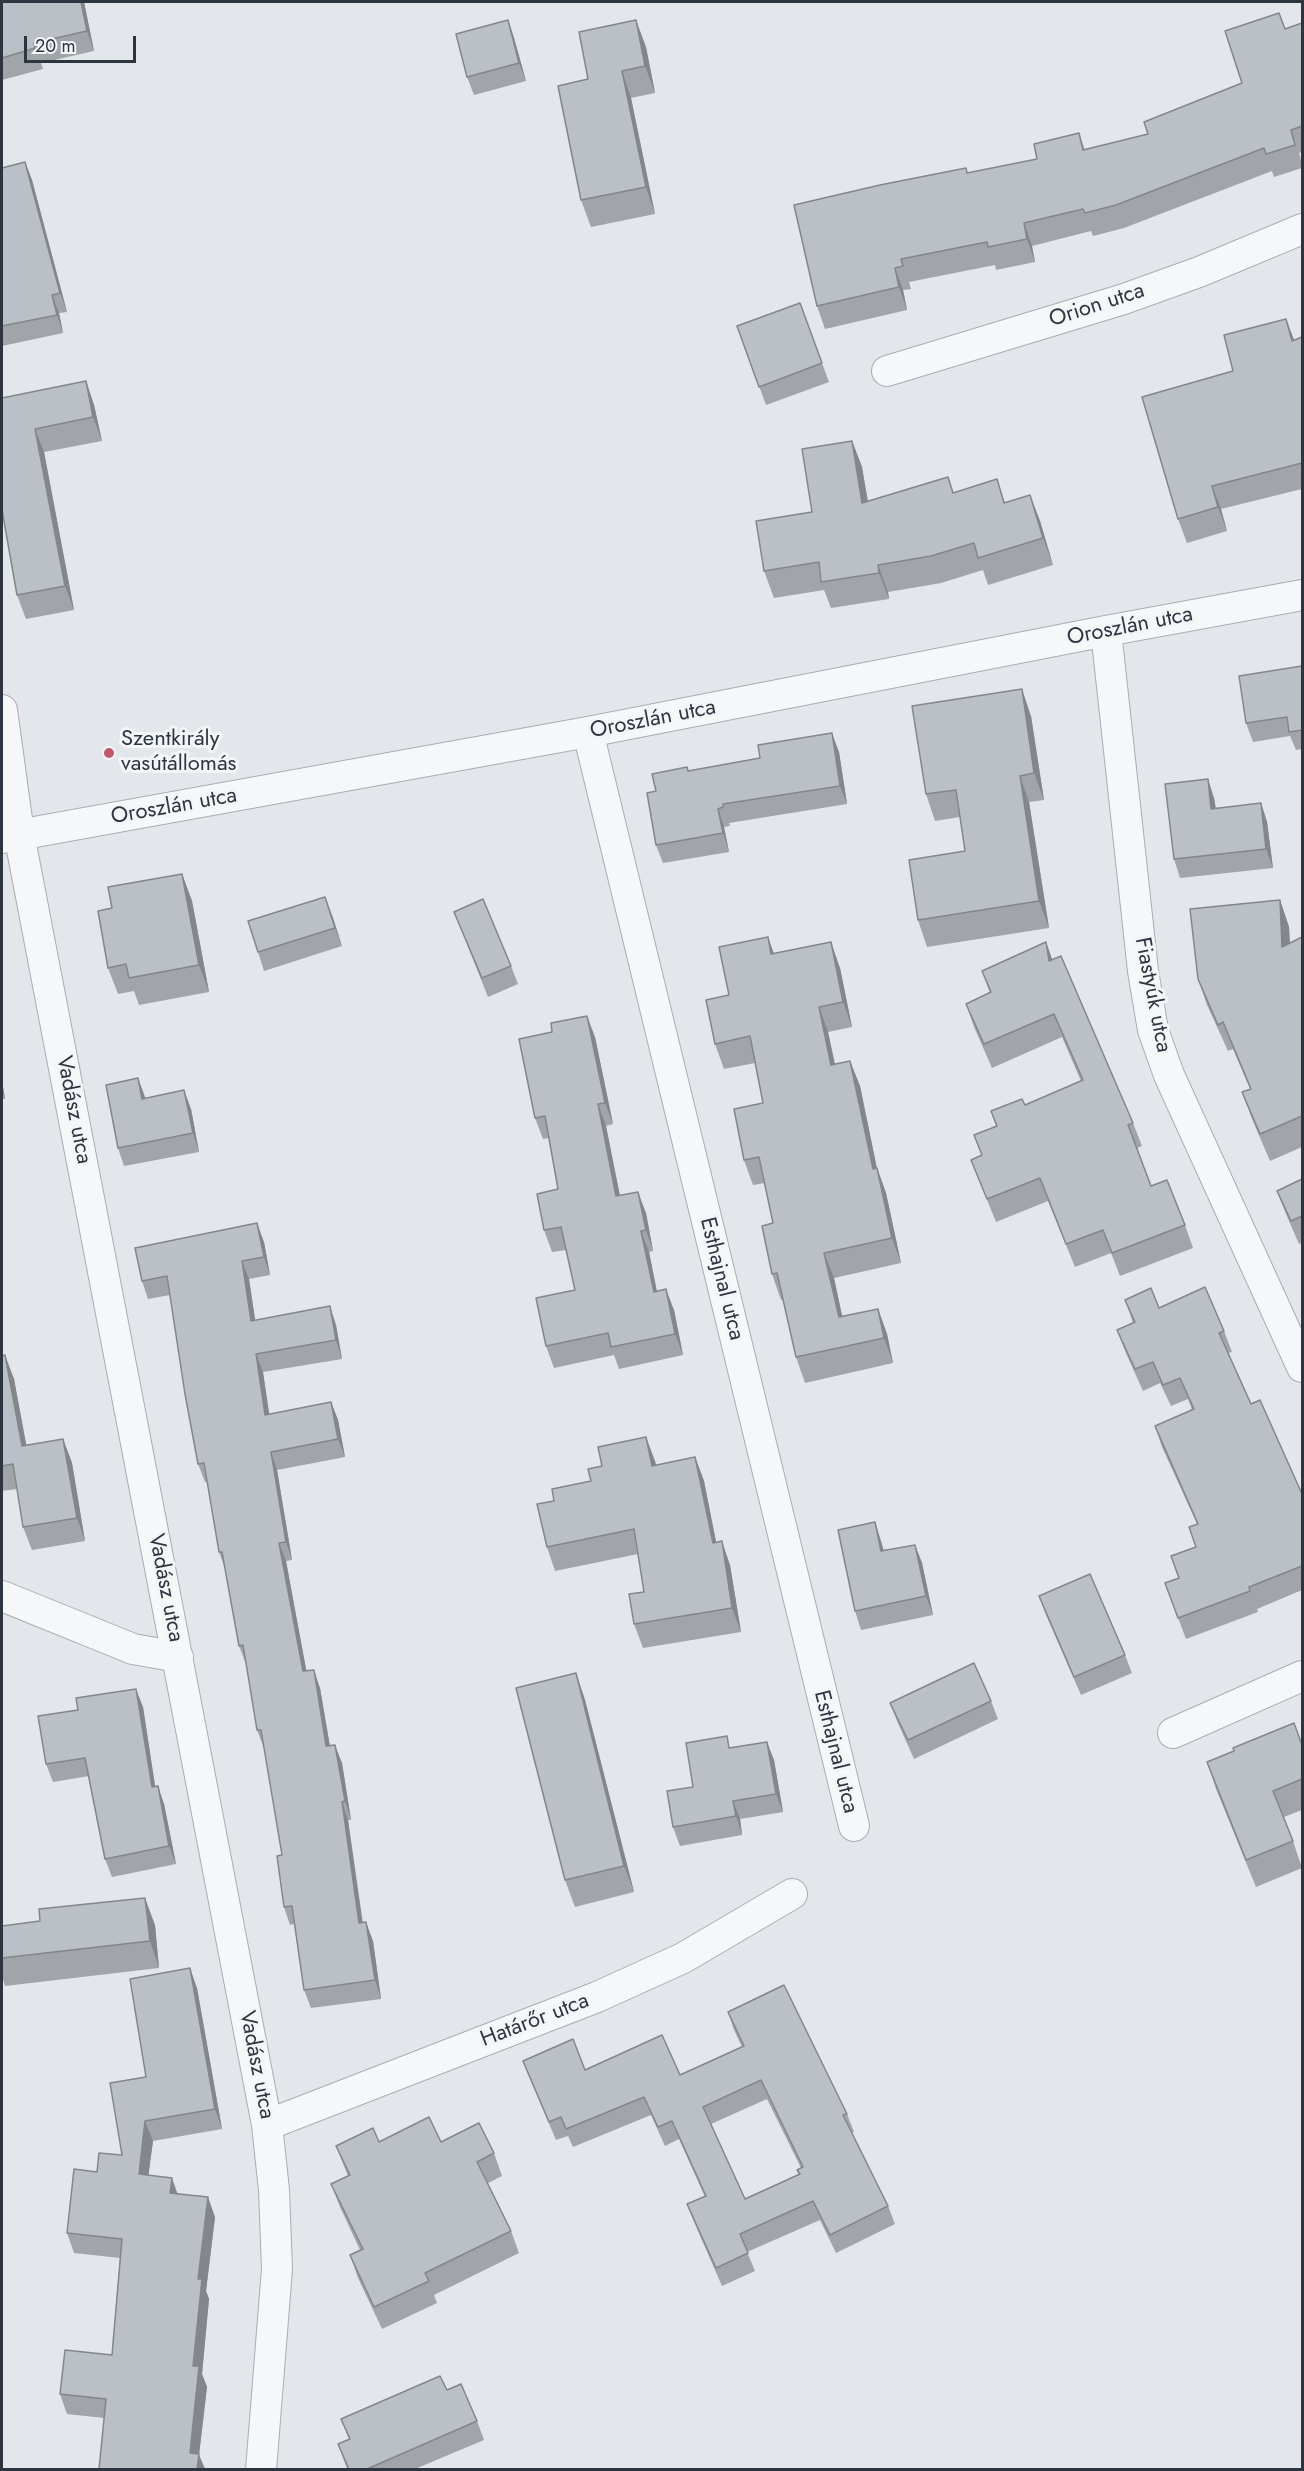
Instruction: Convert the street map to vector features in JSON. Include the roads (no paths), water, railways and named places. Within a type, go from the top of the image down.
[{"type":"street","name":"Orion utca","points":[[887,371],[1124,299],[1199,273],[1302,229]]},
{"type":"street","name":"Oroszlán utca","points":[[10,836],[588,732],[1302,595]]},
{"type":"street","name":"Fiastyúk utca","points":[[1106,631],[1143,971],[1153,1030],[1169,1075],[1302,1367]]},
{"type":"street","name":"Vadász utca","points":[[2,710],[10,836],[178,1658],[267,2125],[274,2190],[277,2269],[261,2469]]},
{"type":"street","name":"Esthajnal utca","points":[[588,732],[854,1826]]},
{"type":"street","points":[[2,1596],[133,1649],[178,1658]]},
{"type":"street","points":[[1173,1732],[1302,1676]]},
{"type":"street","name":"Határőr utca","points":[[267,2125],[597,1997],[683,1958],[792,1894]]},
{"type":"place","name":"Szentkirály vasútállomás","points":[[109,753]]}]
